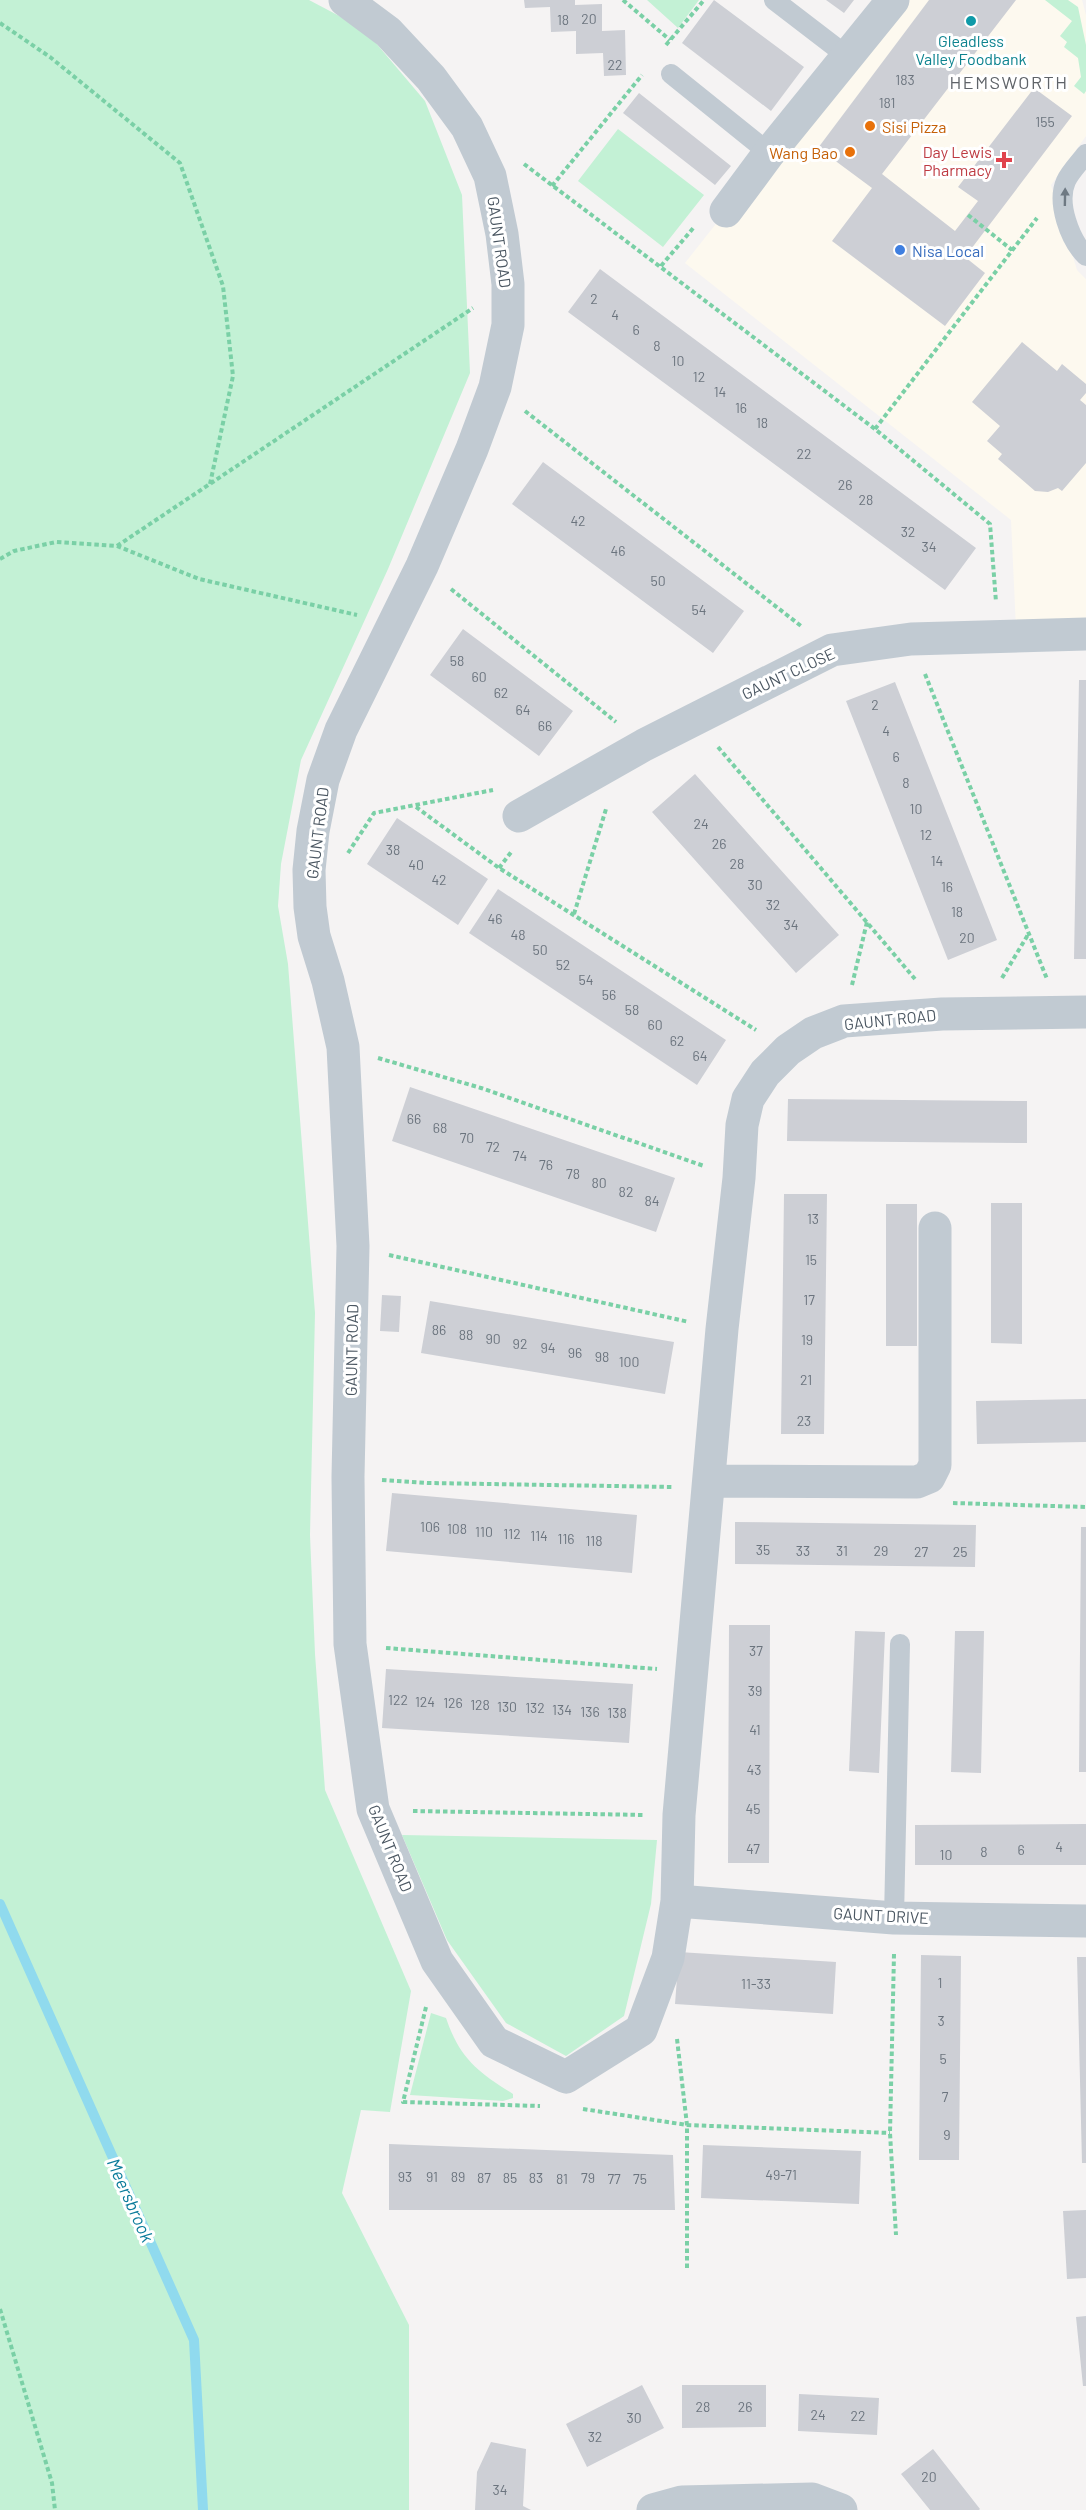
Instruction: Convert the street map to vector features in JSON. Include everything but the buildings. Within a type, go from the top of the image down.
[{"type":"street","name":"GAUNT ROAD","points":[[345,0],[388,32],[431,78],[467,128],[490,176],[508,284],[508,326],[495,387],[472,449],[422,566],[341,730],[323,780],[313,831],[309,870],[314,936],[328,981],[343,1047],[353,1246],[348,1477],[350,1644],[373,1809],[438,1961],[494,2042],[566,2078],[641,2030],[668,1958],[677,1901],[679,1815],[722,1329],[739,1178],[742,1125],[748,1099],[765,1073],[788,1050],[813,1034],[844,1021],[982,1012],[1073,1012]]},
{"type":"street","points":[[726,211],[769,153],[893,0]]},
{"type":"street","name":"GAUNT CLOSE","points":[[519,816],[695,718],[832,650],[911,639],[1086,634]]},
{"type":"street","points":[[709,1481],[917,1482],[929,1477],[935,1465],[935,1228]]},
{"type":"street","name":"GAUNT DRIVE","points":[[677,1901],[894,1918],[1086,1921]]},
{"type":"street","points":[[653,2510],[682,2502],[812,2499],[841,2510]]},
{"type":"lane","points":[[774,0],[847,56]]},
{"type":"lane","points":[[670,74],[769,153]]},
{"type":"lane","points":[[1086,154],[1065,182],[1065,218],[1075,245],[1086,256]]},
{"type":"lane","points":[[894,1918],[900,1644]]},
{"type":"path","points":[[623,0],[670,40]]},
{"type":"path","points":[[659,53],[704,0]]},
{"type":"path","points":[[0,23],[50,57],[180,163],[223,286],[232,376],[210,484]]},
{"type":"path","points":[[552,186],[647,69]]},
{"type":"path","points":[[517,159],[875,429],[990,524],[999,636]]},
{"type":"path","points":[[875,429],[1065,182]]},
{"type":"path","points":[[661,266],[712,206],[726,211]]},
{"type":"path","points":[[968,215],[1012,250]]},
{"type":"path","points":[[117,546],[508,284]]},
{"type":"path","points":[[495,387],[832,650]]},
{"type":"path","points":[[0,559],[14,551],[56,542],[117,546],[199,579],[394,624]]},
{"type":"path","points":[[422,566],[633,752],[574,914]]},
{"type":"path","points":[[911,639],[1029,933],[1073,1012]]},
{"type":"path","points":[[695,718],[942,1014]]},
{"type":"path","points":[[342,861],[374,813],[416,807],[496,789]]},
{"type":"path","points":[[416,807],[500,868],[788,1050]]},
{"type":"path","points":[[844,1021],[867,922]]},
{"type":"path","points":[[982,1012],[1029,933]]},
{"type":"path","points":[[343,1047],[481,1088],[739,1178]]},
{"type":"path","points":[[353,1246],[722,1329]]},
{"type":"path","points":[[348,1477],[428,1483],[667,1488],[709,1481]]},
{"type":"path","points":[[929,1477],[950,1503],[1086,1507]]},
{"type":"path","points":[[350,1644],[693,1672]]},
{"type":"path","points":[[424,1811],[679,1815]]},
{"type":"path","points":[[894,1918],[890,2133],[896,2235]]},
{"type":"path","points":[[677,2036],[687,2125],[687,2268]]},
{"type":"path","points":[[0,2309],[52,2483],[55,2510]]},
{"type":"shaded area","points":[[893,0],[1082,0],[1086,15],[1086,136],[1051,185],[1077,270],[1086,279],[1086,626],[1016,629],[1011,520],[685,263]]},
{"type":"green space","points":[[0,0],[309,0],[364,29],[425,101],[462,195],[470,373],[388,569],[301,760],[281,864],[278,906],[288,964],[315,1313],[310,1535],[315,1654],[325,1790],[411,1991],[390,2112],[361,2110],[342,2193],[409,2325],[409,2510],[0,2510]]},
{"type":"green space","points":[[647,0],[699,0],[678,28]]},
{"type":"green space","points":[[1045,0],[1068,0],[1078,7],[1086,45],[1086,91],[1084,94],[1074,86],[1081,77],[1078,58],[1064,47],[1067,42],[1060,36],[1072,21]]},
{"type":"green space","points":[[618,129],[704,195],[663,247],[578,181]]},
{"type":"green space","points":[[402,1835],[657,1840],[651,1904],[624,2016],[566,2056],[506,2023],[447,1940]]},
{"type":"green space","points":[[431,2013],[446,2018],[464,2054],[480,2071],[513,2094],[513,2098],[503,2101],[410,2095]]},
{"type":"waterway","name":"Meersbrook","points":[[0,1904],[194,2340],[203,2510]]},
{"type":"place","name":"Gleadless Valley Foodbank","points":[[971,21]]},
{"type":"place","name":"Sisi Pizza","points":[[870,126]]},
{"type":"place","name":"Wang Bao","points":[[850,152]]},
{"type":"place","name":"Day Lewis Pharmacy","points":[[1004,160]]},
{"type":"place","name":"Nisa Local","points":[[900,250]]},
{"type":"district","name":"HEMSWORTH","points":[[1009,82]]}]
